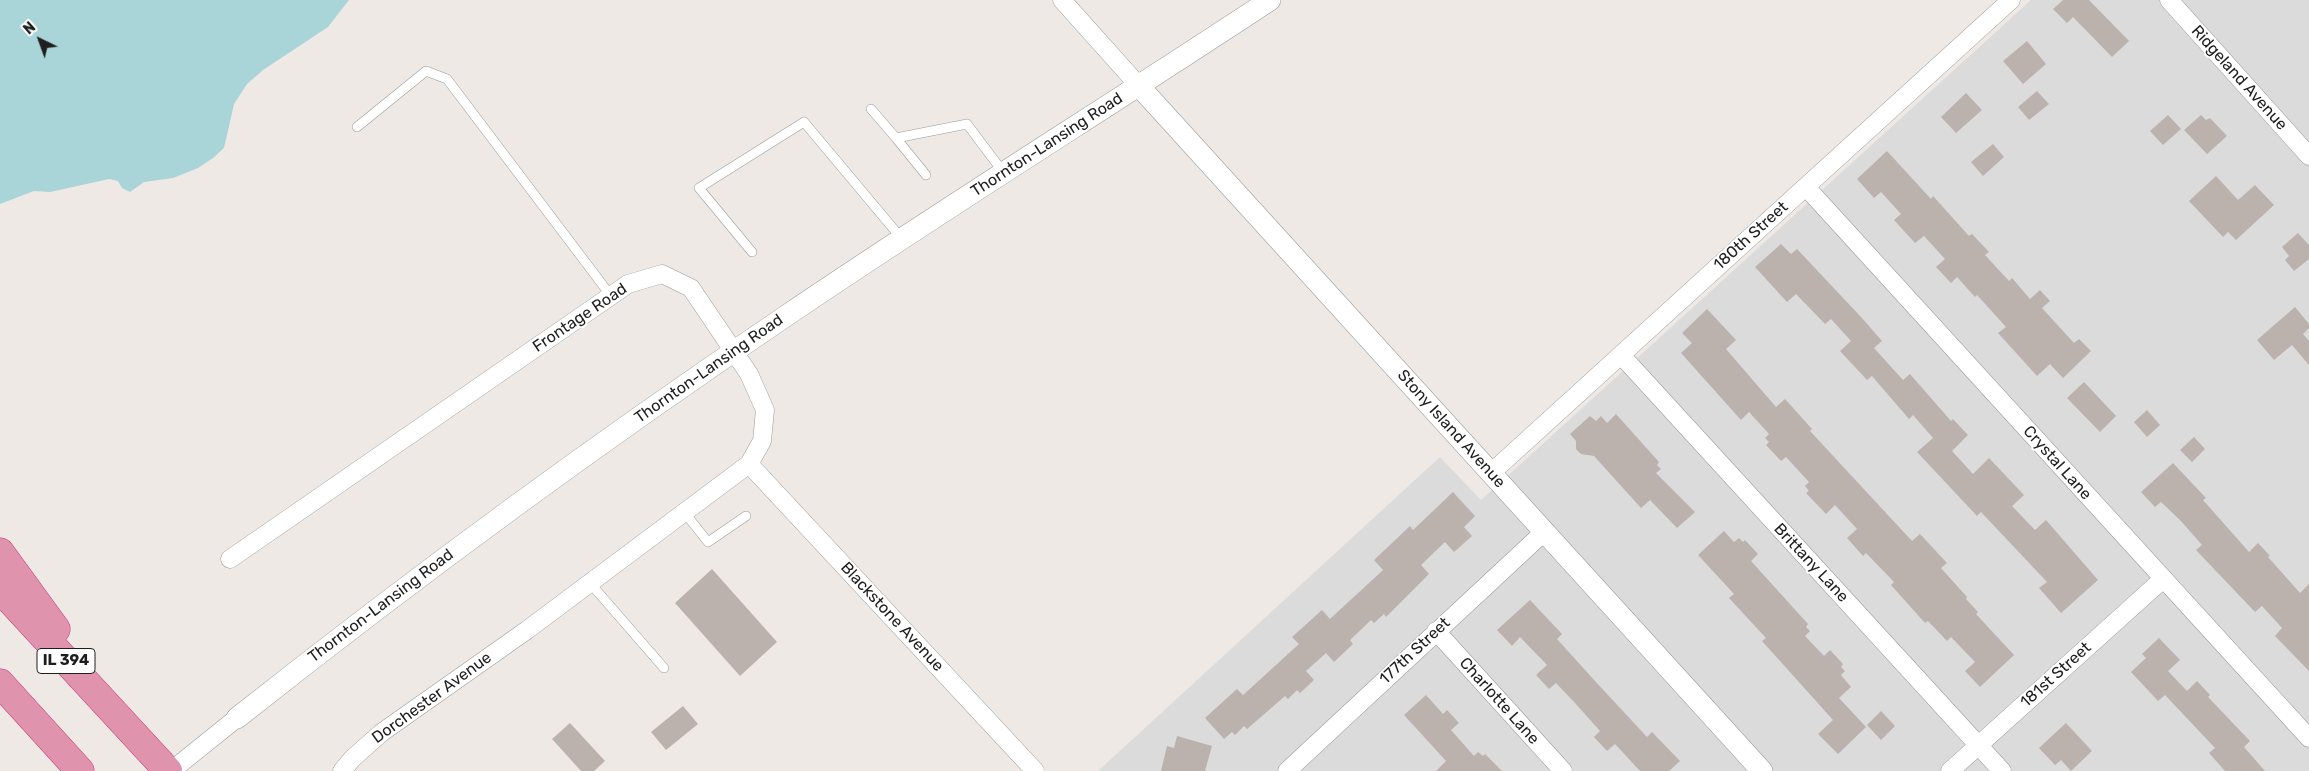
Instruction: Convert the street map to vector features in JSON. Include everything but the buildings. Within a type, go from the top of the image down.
[{"type":"highway","points":[[0,552],[133,732]]},
{"type":"highway","name":"IL 394","points":[[0,589],[170,771]]},
{"type":"highway","points":[[0,683],[80,771]]},
{"type":"street","points":[[1062,0],[1139,86]]},
{"type":"street","name":"Thornton-Lansing Road","points":[[170,771],[346,631],[509,510],[733,351],[1270,0]]},
{"type":"street","name":"180th Street","points":[[1490,472],[2011,0]]},
{"type":"street","name":"Ridgeland Avenue","points":[[2169,0],[2309,156]]},
{"type":"street","name":"Stony Island Avenue","points":[[1139,86],[1762,771]]},
{"type":"street","name":"Crystal Lane","points":[[1806,187],[2309,738]]},
{"type":"street","name":"Frontage Road","points":[[230,559],[628,284],[662,274],[691,288],[749,374],[765,410],[762,441],[749,464],[527,630]]},
{"type":"street","name":"Brittany Lane","points":[[1620,355],[2002,771]]},
{"type":"street","name":"Blackstone Avenue","points":[[749,464],[1036,771]]},
{"type":"street","name":"177th Street","points":[[1287,771],[1544,532]]},
{"type":"street","name":"181st Street","points":[[1950,771],[2162,579]]},
{"type":"street","name":"Dorchester Avenue","points":[[342,771],[352,759],[381,733],[527,630]]},
{"type":"street","name":"Charlotte Lane","points":[[1436,631],[1563,771]]},
{"type":"lane","points":[[357,127],[426,71],[447,79],[611,296]]},
{"type":"lane","points":[[871,108],[926,175]]},
{"type":"lane","points":[[752,252],[699,188],[804,122],[902,239]]},
{"type":"lane","points":[[896,138],[968,124],[1003,173]]},
{"type":"lane","points":[[684,512],[708,542],[746,516]]},
{"type":"lane","points":[[590,583],[664,668]]},
{"type":"shaded area","points":[[2031,0],[2309,0],[2309,771],[1098,771],[1440,457],[1481,500]]},
{"type":"water","points":[[0,0],[349,0],[328,27],[263,70],[247,84],[234,104],[224,148],[198,168],[173,178],[144,182],[130,192],[122,188],[118,181],[109,179],[50,192],[34,191],[0,204]]}]
